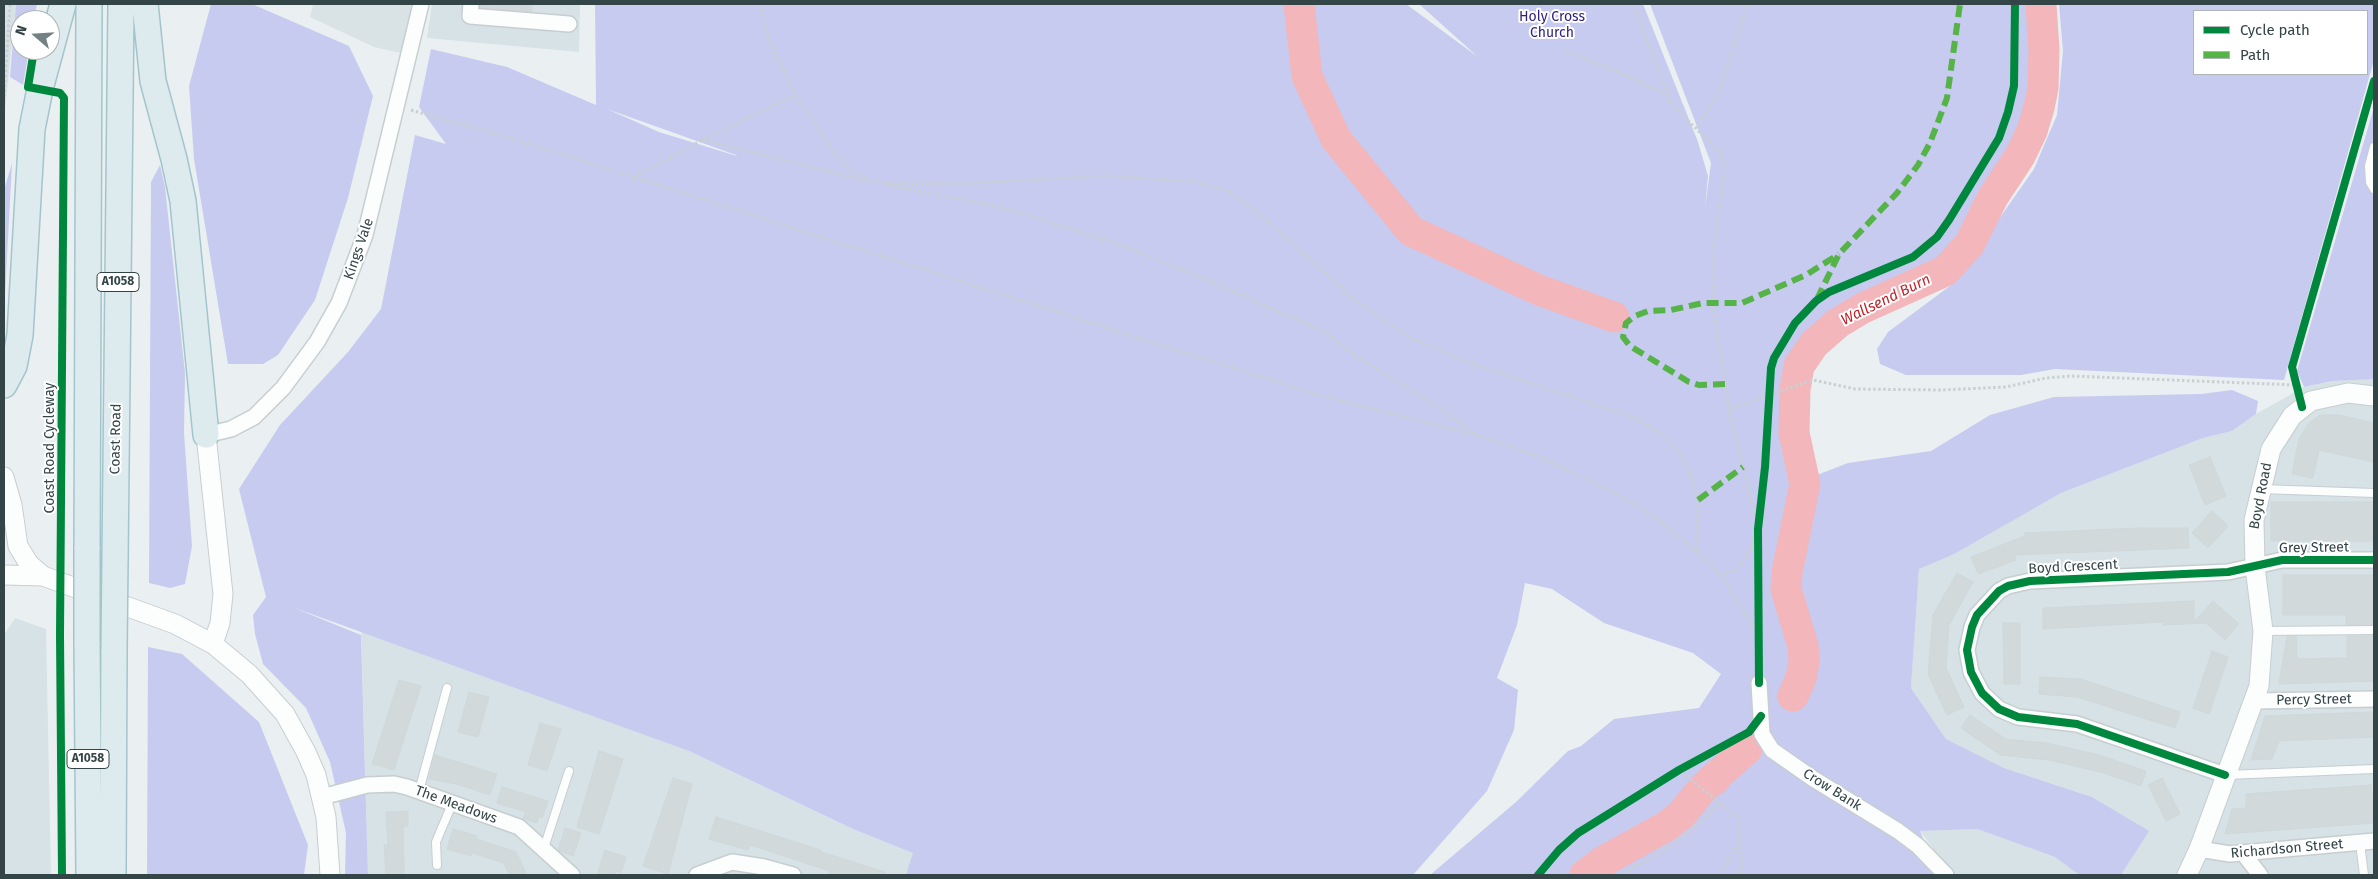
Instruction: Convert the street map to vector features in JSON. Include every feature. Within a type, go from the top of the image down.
[{"type":"highway","points":[[4,385],[14,366],[20,335],[32,129],[40,89],[63,4]]},
{"type":"highway","name":"Coast Road","points":[[89,4],[87,549],[89,875]]},
{"type":"highway","name":"Coast Road","points":[[113,875],[121,4]]},
{"type":"highway","points":[[145,4],[153,81],[183,201],[206,435]]},
{"type":"street","name":"Kings Vale","points":[[206,435],[231,429],[254,417],[283,388],[317,342],[339,303],[362,244],[421,4]]},
{"type":"street","points":[[471,4],[470,16],[569,24]]},
{"type":"street","name":"Boyd Road","points":[[2187,875],[2199,849],[2254,701],[2262,670],[2264,631],[2255,567],[2254,520],[2266,464],[2276,438],[2292,416],[2302,407],[2323,397],[2363,394],[2374,396]]},
{"type":"street","points":[[206,435],[223,594],[220,623],[213,644]]},
{"type":"street","points":[[4,477],[11,499],[18,546],[29,564],[43,576]]},
{"type":"street","name":"Grey Street","points":[[2255,567],[2282,560],[2374,560]]},
{"type":"street","name":"Boyd Crescent","points":[[2225,775],[2077,724],[2028,719],[2008,714],[1989,702],[1975,683],[1968,660],[1969,638],[1977,615],[1992,596],[2008,586],[2019,583],[2228,572],[2255,567]]},
{"type":"street","points":[[4,575],[43,576],[175,624],[213,644],[249,674],[285,714],[306,752],[322,797],[329,838],[330,875]]},
{"type":"street","name":"Crow Bank","points":[[1759,683],[1762,734],[1772,750],[1812,778],[1898,831],[1918,846],[1946,875]]},
{"type":"street","name":"Percy Street","points":[[2254,701],[2374,699]]},
{"type":"street","name":"The Meadows","points":[[322,797],[379,784],[394,784],[419,791],[519,827],[572,875]]},
{"type":"street","name":"Richardson Street","points":[[2199,849],[2221,854],[2367,842]]},
{"type":"street","points":[[2243,853],[2260,875]]},
{"type":"street","points":[[697,875],[732,862],[764,867],[793,875]]},
{"type":"lane","points":[[2374,147],[2369,166],[2370,182],[2374,189]]},
{"type":"lane","points":[[2260,489],[2374,492]]},
{"type":"lane","points":[[2264,631],[2374,630]]},
{"type":"lane","points":[[80,836],[87,642]]},
{"type":"lane","points":[[419,791],[447,688]]},
{"type":"lane","points":[[2225,775],[2374,768]]},
{"type":"lane","points":[[544,848],[569,771]]},
{"type":"lane","points":[[437,865],[436,842],[452,804]]},
{"type":"lane","points":[[2364,875],[2367,842]]},
{"type":"path","points":[[4,97],[6,41],[10,4]]},
{"type":"path","points":[[760,4],[768,37],[795,95],[838,157],[851,170],[872,182],[959,183],[1107,176],[1191,181],[1229,192],[1262,216],[1356,301],[1410,338],[1467,362],[1636,418],[1661,434],[1681,455],[1691,475],[1698,500],[1697,552]]},
{"type":"path","points":[[1633,4],[1672,105],[1720,152],[1726,166],[1711,274],[1714,312],[1729,409],[1758,529],[1747,555],[1737,569],[1722,576]]},
{"type":"path","points":[[1697,128],[1718,94],[1747,4]]},
{"type":"path","points":[[1564,50],[1667,95]]},
{"type":"path","points":[[633,178],[702,140],[795,95]]},
{"type":"path","points":[[396,106],[520,141],[1312,393],[1478,436],[1540,457],[1617,494],[1654,516],[1722,576],[1758,635]]},
{"type":"path","points":[[702,140],[872,182],[1014,210],[1121,245],[1205,279],[1325,332],[1354,355],[1441,408],[1478,436]]},
{"type":"path","points":[[2292,373],[2302,407]]},
{"type":"path","points":[[1729,409],[1805,382],[1820,381],[1855,389],[1978,390],[2071,376],[2295,385]]},
{"type":"path","points":[[1769,404],[1770,386]]},
{"type":"path","points":[[1758,548],[1761,502]]},
{"type":"path","points":[[1758,644],[1759,615]]},
{"type":"path","points":[[1676,772],[1687,766]]},
{"type":"path","points":[[1676,772],[1688,778],[1739,818],[1742,875]]},
{"type":"path","points":[[1619,875],[1655,856],[1683,837],[1719,802]]},
{"type":"path","points":[[1719,875],[1741,839]]},
{"type":"shaded area","points":[[4,4],[16,4],[15,10],[10,10],[10,60],[4,120]]},
{"type":"shaded area","points":[[313,4],[413,4],[401,53],[374,47],[310,17]]},
{"type":"shaded area","points":[[432,4],[580,4],[579,52],[427,38]]},
{"type":"shaded area","points":[[2374,379],[2374,875],[2121,875],[2148,831],[2092,797],[2004,768],[1946,739],[1911,688],[1919,569],[2061,493],[2203,438],[2232,431],[2256,414],[2304,387],[2332,381]]},
{"type":"shaded area","points":[[15,618],[46,629],[51,875],[4,875],[4,635]]},
{"type":"shaded area","points":[[361,627],[689,751],[853,829],[914,853],[906,875],[368,875]]},
{"type":"shaded area","points":[[1742,744],[1752,754],[1745,767],[1724,792],[1682,814],[1682,803],[1686,797],[1681,794],[1685,787],[1693,785],[1693,780],[1705,769]]},
{"type":"shaded area","points":[[1977,829],[2055,857],[2079,875],[1953,875],[1920,831]]},
{"type":"green space","points":[[16,4],[37,4],[36,10],[16,10]]},
{"type":"green space","points":[[211,4],[252,4],[349,46],[373,96],[348,198],[315,300],[278,355],[263,364],[228,364],[194,159],[189,86]]},
{"type":"green space","name":"Holy Cross Church","points":[[595,4],[1406,4],[1478,57],[1419,4],[1643,4],[1698,142],[1708,176],[1705,208],[1711,163],[1650,4],[2034,4],[2036,70],[2033,98],[2024,130],[2012,156],[1992,183],[1954,252],[1929,272],[1852,303],[1822,324],[1795,358],[1788,376],[1787,413],[1791,485],[1848,463],[1931,451],[1990,415],[2054,397],[2201,394],[2232,390],[2258,401],[2256,414],[2232,431],[2203,438],[2061,493],[1954,554],[1919,569],[1911,688],[1946,739],[2004,768],[2092,797],[2149,831],[2121,875],[2079,875],[2055,857],[1977,829],[1920,831],[1937,875],[1430,875],[1516,802],[1568,751],[1581,746],[1614,719],[1699,708],[1721,674],[1693,653],[1604,623],[1552,589],[1525,583],[1517,625],[1497,678],[1518,690],[1514,730],[1487,791],[1413,875],[906,875],[913,853],[853,829],[689,751],[292,607],[361,635],[368,875],[345,875],[346,833],[330,762],[306,708],[263,664],[255,634],[253,615],[266,597],[239,489],[280,425],[348,352],[381,309],[415,135],[446,144],[419,107],[431,49],[507,67],[596,105]],"holes":[[[607,109],[736,155],[659,132]]]},
{"type":"green space","points":[[2059,4],[2374,4],[2374,60],[2284,380],[2055,369],[2021,375],[1906,375],[1880,364],[1877,349],[1888,332],[1954,283],[2034,169],[2057,115],[2063,51]]},
{"type":"green space","points":[[11,60],[27,60],[23,85],[10,77]]},
{"type":"green space","points":[[2374,107],[2374,379],[2332,381],[2304,387],[2297,371]]},
{"type":"green space","points":[[12,163],[4,314],[4,190]]},
{"type":"green space","points":[[160,165],[165,187],[185,373],[184,433],[192,546],[185,584],[170,588],[149,583],[151,182]]},
{"type":"green space","points":[[148,647],[182,654],[259,722],[308,845],[304,875],[147,875]]},
{"type":"building","points":[[481,4],[532,4],[532,12],[480,7]]},
{"type":"building","points":[[2320,415],[2339,415],[2374,423],[2374,462],[2319,450],[2313,478],[2292,474],[2299,439],[2308,424]]},
{"type":"building","points":[[2210,457],[2226,496],[2205,505],[2189,465]]},
{"type":"building","points":[[2271,502],[2374,502],[2374,541],[2271,541]]},
{"type":"building","points":[[2212,511],[2228,526],[2208,548],[2192,533]]},
{"type":"building","points":[[2188,528],[2189,548],[2014,555],[2016,560],[1978,574],[1971,557],[2025,536],[2025,533]]},
{"type":"building","points":[[1957,573],[1973,582],[1949,625],[1946,668],[1964,707],[1947,715],[1928,674],[1933,615]]},
{"type":"building","points":[[2283,575],[2374,575],[2374,624],[2346,625],[2346,615],[2283,615]]},
{"type":"building","points":[[2194,601],[2194,622],[2213,601],[2239,624],[2225,640],[2206,623],[2163,625],[2163,622],[2043,629],[2043,608]]},
{"type":"building","points":[[2003,623],[2020,623],[2020,684],[2004,684]]},
{"type":"building","points":[[2287,636],[2296,636],[2297,659],[2347,658],[2347,636],[2374,636],[2374,681],[2279,684]]},
{"type":"building","points":[[2212,651],[2228,657],[2209,714],[2193,708]]},
{"type":"building","points":[[2040,677],[2081,679],[2180,712],[2175,728],[2077,697],[2039,694]]},
{"type":"building","points":[[399,680],[421,686],[394,770],[372,764]]},
{"type":"building","points":[[469,692],[489,697],[478,737],[458,732]]},
{"type":"building","points":[[2374,712],[2374,737],[2279,741],[2272,759],[2251,760],[2265,716]]},
{"type":"building","points":[[1970,715],[2006,739],[2047,743],[2099,755],[2146,771],[2141,786],[2104,773],[2049,760],[2000,755],[1961,728]]},
{"type":"building","points":[[540,723],[561,729],[547,771],[528,765]]},
{"type":"building","points":[[599,751],[623,759],[599,834],[577,827]]},
{"type":"building","points":[[435,755],[497,774],[490,795],[457,784],[429,779]]},
{"type":"building","points":[[673,778],[692,784],[668,874],[643,866]]},
{"type":"building","points":[[2162,778],[2180,814],[2166,821],[2148,785]]},
{"type":"building","points":[[2371,785],[2372,799],[2374,799],[2374,823],[2225,834],[2232,809],[2246,808],[2246,794]]},
{"type":"building","points":[[502,787],[548,801],[542,818],[539,817],[537,823],[523,819],[526,812],[497,803]]},
{"type":"building","points":[[408,811],[408,826],[403,827],[404,875],[386,875],[384,845],[388,845],[386,812]]},
{"type":"building","points":[[716,817],[885,872],[884,875],[828,875],[830,871],[750,845],[748,850],[709,839]]},
{"type":"building","points":[[565,828],[581,833],[573,856],[558,850]]},
{"type":"building","points":[[453,829],[477,836],[476,839],[516,852],[527,875],[509,875],[504,863],[472,853],[471,856],[447,849]]},
{"type":"building","points":[[605,850],[626,857],[621,873],[617,871],[615,875],[597,875]]},
{"type":"waterway","points":[[1299,4],[1307,76],[1336,139],[1411,231],[1539,290],[1614,317]]},
{"type":"waterway","name":"Wallsend Burn","points":[[1793,696],[1801,678],[1804,662],[1803,646],[1786,589],[1787,572],[1805,484],[1794,433],[1795,390],[1799,366],[1814,344],[1838,323],[1863,308],[1945,271],[1969,245],[1993,197],[2020,156],[2032,131],[2039,108],[2043,88],[2044,50],[2041,4]]},
{"type":"waterway","name":"Wallsend Burn","points":[[1585,875],[1602,862],[1667,826],[1682,814],[1703,788],[1747,749]]},
{"type":"marked path","points":[[1817,299],[1839,254],[1897,193],[1918,165],[1930,143],[1947,98],[1960,4]]},
{"type":"marked path","points":[[1725,384],[1699,385],[1689,382],[1630,346],[1623,337],[1626,323],[1635,316],[1648,311],[1671,310],[1703,303],[1742,303],[1806,275],[1839,254]]},
{"type":"marked path","points":[[1698,500],[1743,467]]},
{"type":"cycle path","points":[[1759,683],[1758,529],[1765,467],[1771,368],[1774,358],[1795,323],[1816,301],[1829,292],[1913,257],[1937,237],[1949,220],[1999,138],[2008,112],[2014,86],[2015,4]]},
{"type":"cycle path","name":"Coast Road Cycleway","points":[[32,60],[28,87],[60,93],[64,98],[60,635],[62,875]]},
{"type":"cycle path","points":[[2302,407],[2292,367],[2374,81]]},
{"type":"cycle path","points":[[2225,775],[2077,724],[2018,717],[1999,709],[1982,693],[1971,672],[1967,650],[1972,627],[1977,615],[1999,591],[2008,586],[2030,581],[2228,572],[2282,560],[2374,560]]},
{"type":"cycle path","points":[[1538,875],[1559,850],[1578,833],[1679,770],[1749,732],[1761,716]]}]
